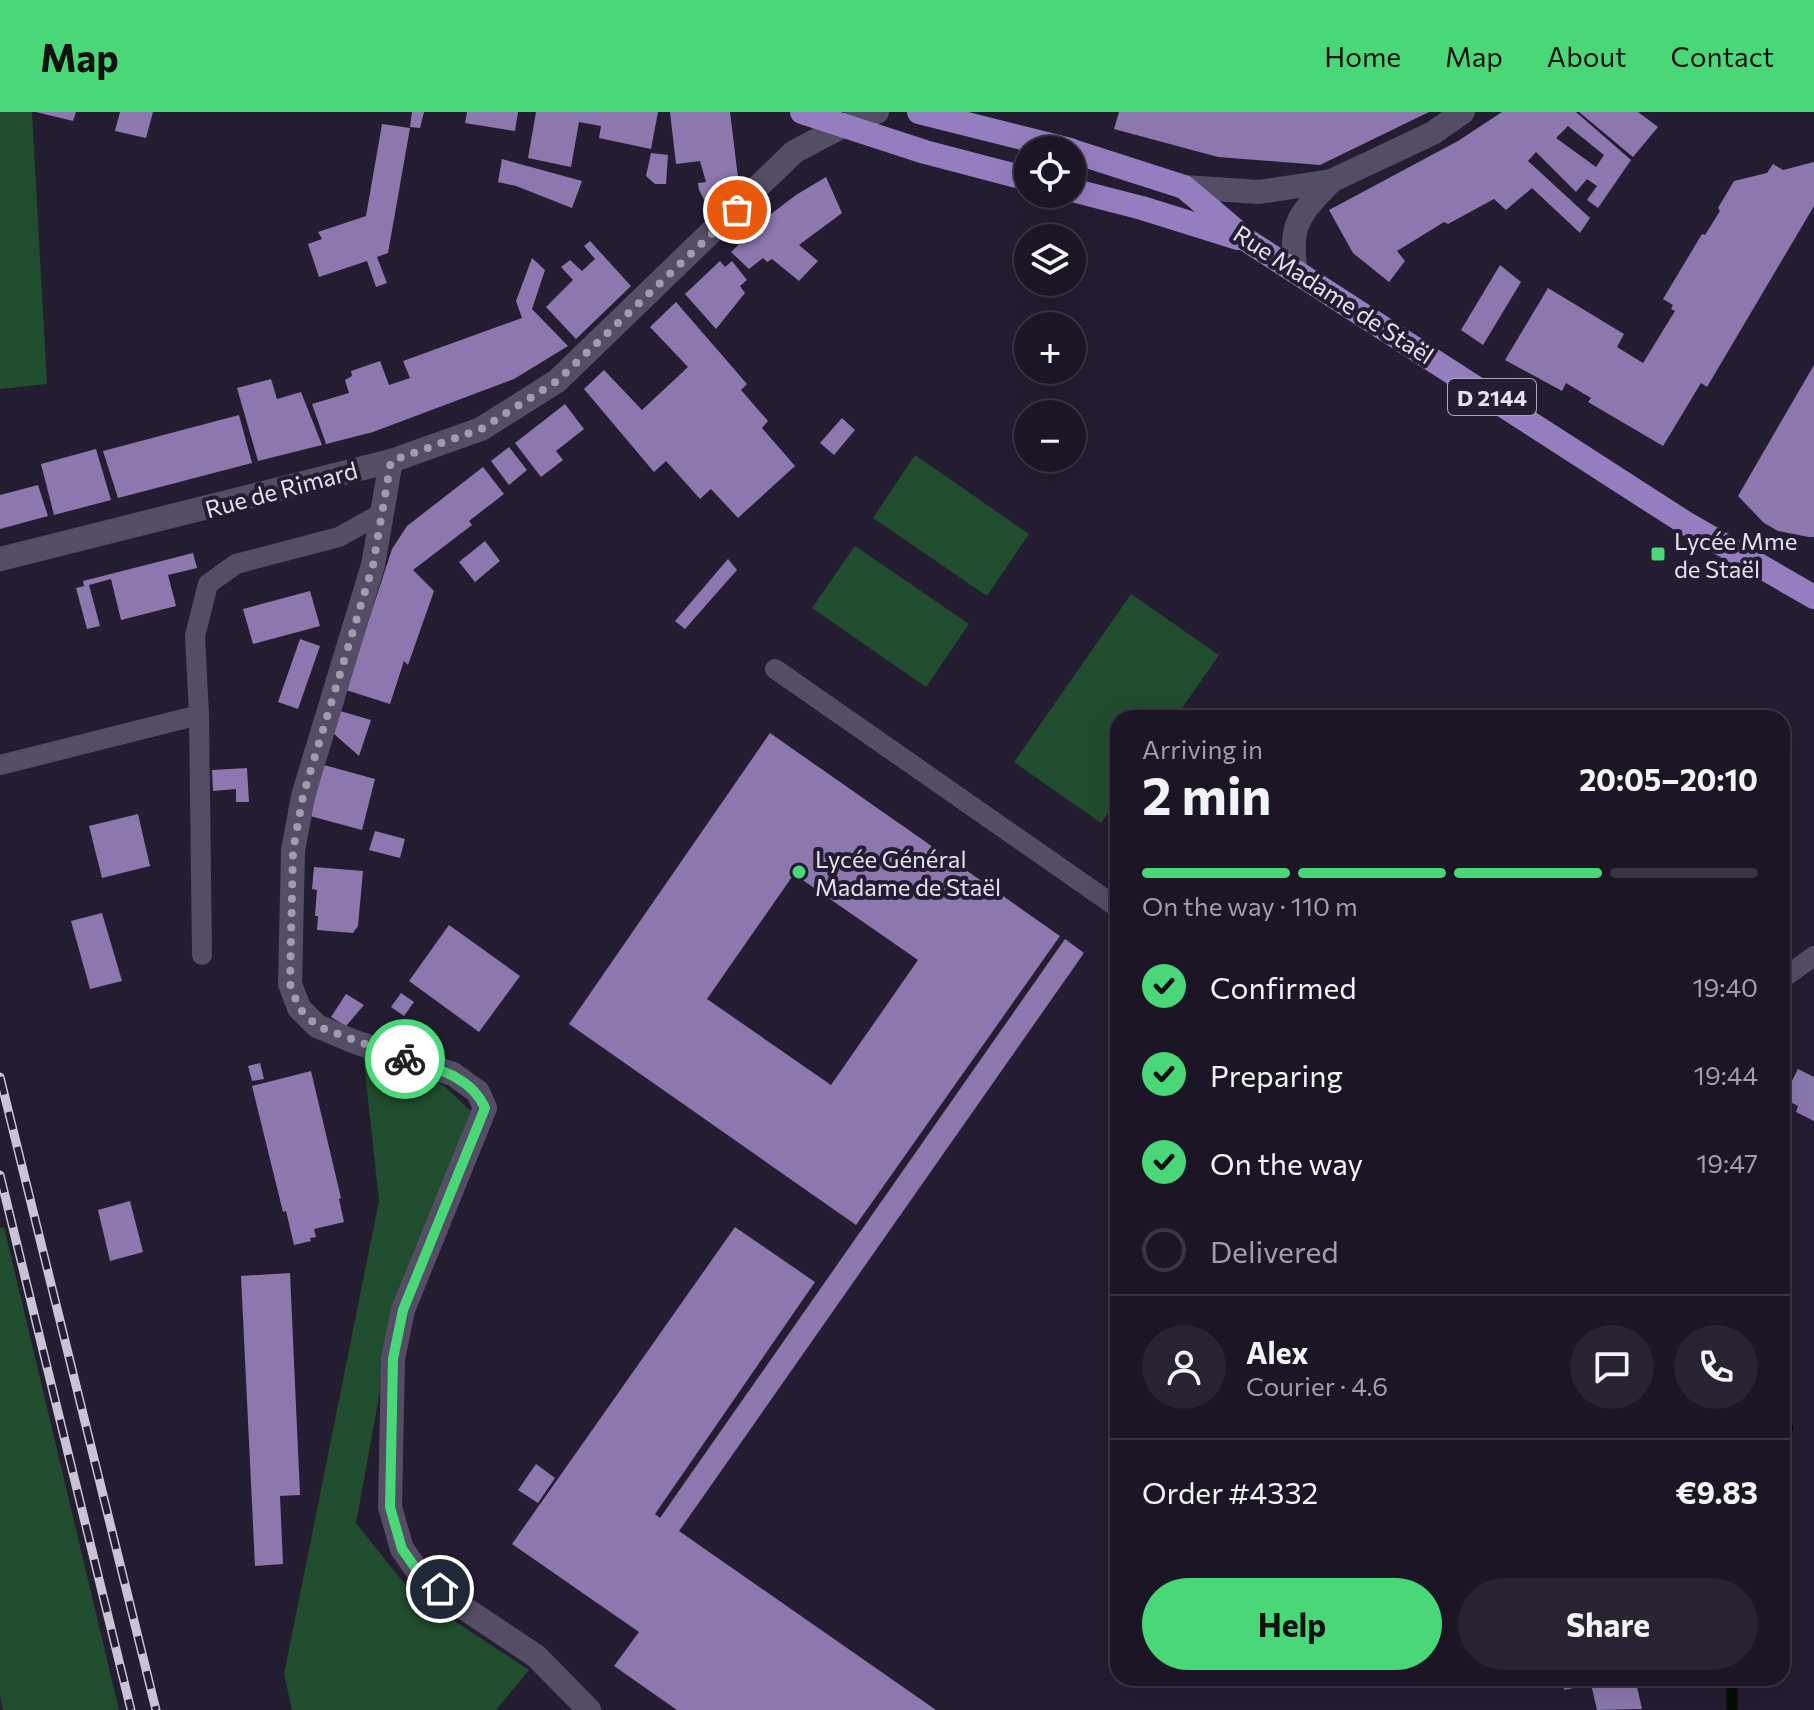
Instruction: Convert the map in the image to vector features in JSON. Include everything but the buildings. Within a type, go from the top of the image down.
[{"type":"main road","points":[[802,112],[925,152],[1014,175]]},
{"type":"main road","name":"D 2144","points":[[919,112],[1015,136]]},
{"type":"main road","name":"D 2144","points":[[1086,155],[1184,187]]},
{"type":"main road","name":"Rue Madame de Staël","points":[[1184,187],[1248,241],[1687,524],[1814,597]]},
{"type":"main road","name":"D 2144","points":[[1086,194],[1248,241]]},
{"type":"street","name":"Rue de Rimard","points":[[0,559],[391,461],[481,429],[557,381],[794,152],[877,112]]},
{"type":"street","points":[[1184,187],[1259,192],[1331,181],[1433,133],[1463,112]]},
{"type":"street","points":[[1296,272],[1291,244],[1297,225],[1310,204],[1331,181]]},
{"type":"street","points":[[391,461],[373,565],[303,796],[293,851],[290,984],[299,1008],[317,1026],[355,1042],[453,1074],[478,1092],[485,1108],[403,1310],[393,1359],[390,1507],[402,1549],[419,1573],[461,1606],[536,1656],[589,1710]]},
{"type":"lane","points":[[202,955],[195,636],[208,584],[236,564],[339,537],[382,513]]},
{"type":"lane","points":[[775,669],[1110,902]]},
{"type":"lane","points":[[0,765],[199,715]]},
{"type":"lane","points":[[1790,973],[1814,956]]},
{"type":"green space","points":[[0,112],[32,112],[47,384],[0,389]]},
{"type":"green space","points":[[915,455],[1029,534],[987,596],[873,518]]},
{"type":"green space","points":[[855,546],[969,624],[926,687],[812,608]]},
{"type":"green space","points":[[1131,594],[1219,655],[1181,710],[1110,710],[1110,810],[1101,823],[1014,762]]},
{"type":"green space","points":[[363,1053],[444,1086],[474,1114],[394,1314],[356,1523],[412,1593],[529,1670],[496,1710],[292,1710],[284,1674],[379,1201]]},
{"type":"green space","points":[[4,1227],[119,1710],[3,1710],[0,1695],[0,1228]]},
{"type":"waterway","points":[[1732,1686],[1732,1710]]},
{"type":"railway","points":[[0,1077],[156,1710]]},
{"type":"railway","points":[[0,1175],[131,1710]]},
{"type":"way so far","points":[[405,1059],[317,1026],[299,1008],[290,984],[293,851],[303,796],[373,565],[391,461],[481,429],[557,381],[737,210]]},
{"type":"place","name":"Lycée Mme de Staël","points":[[1658,554]]},
{"type":"place","name":"Lycée Général Madame de Staël","points":[[799,872]]},
{"type":"route","points":[[405,1059],[453,1074],[478,1092],[485,1108],[403,1310],[393,1359],[390,1507],[402,1549],[419,1573],[440,1589]]}]
